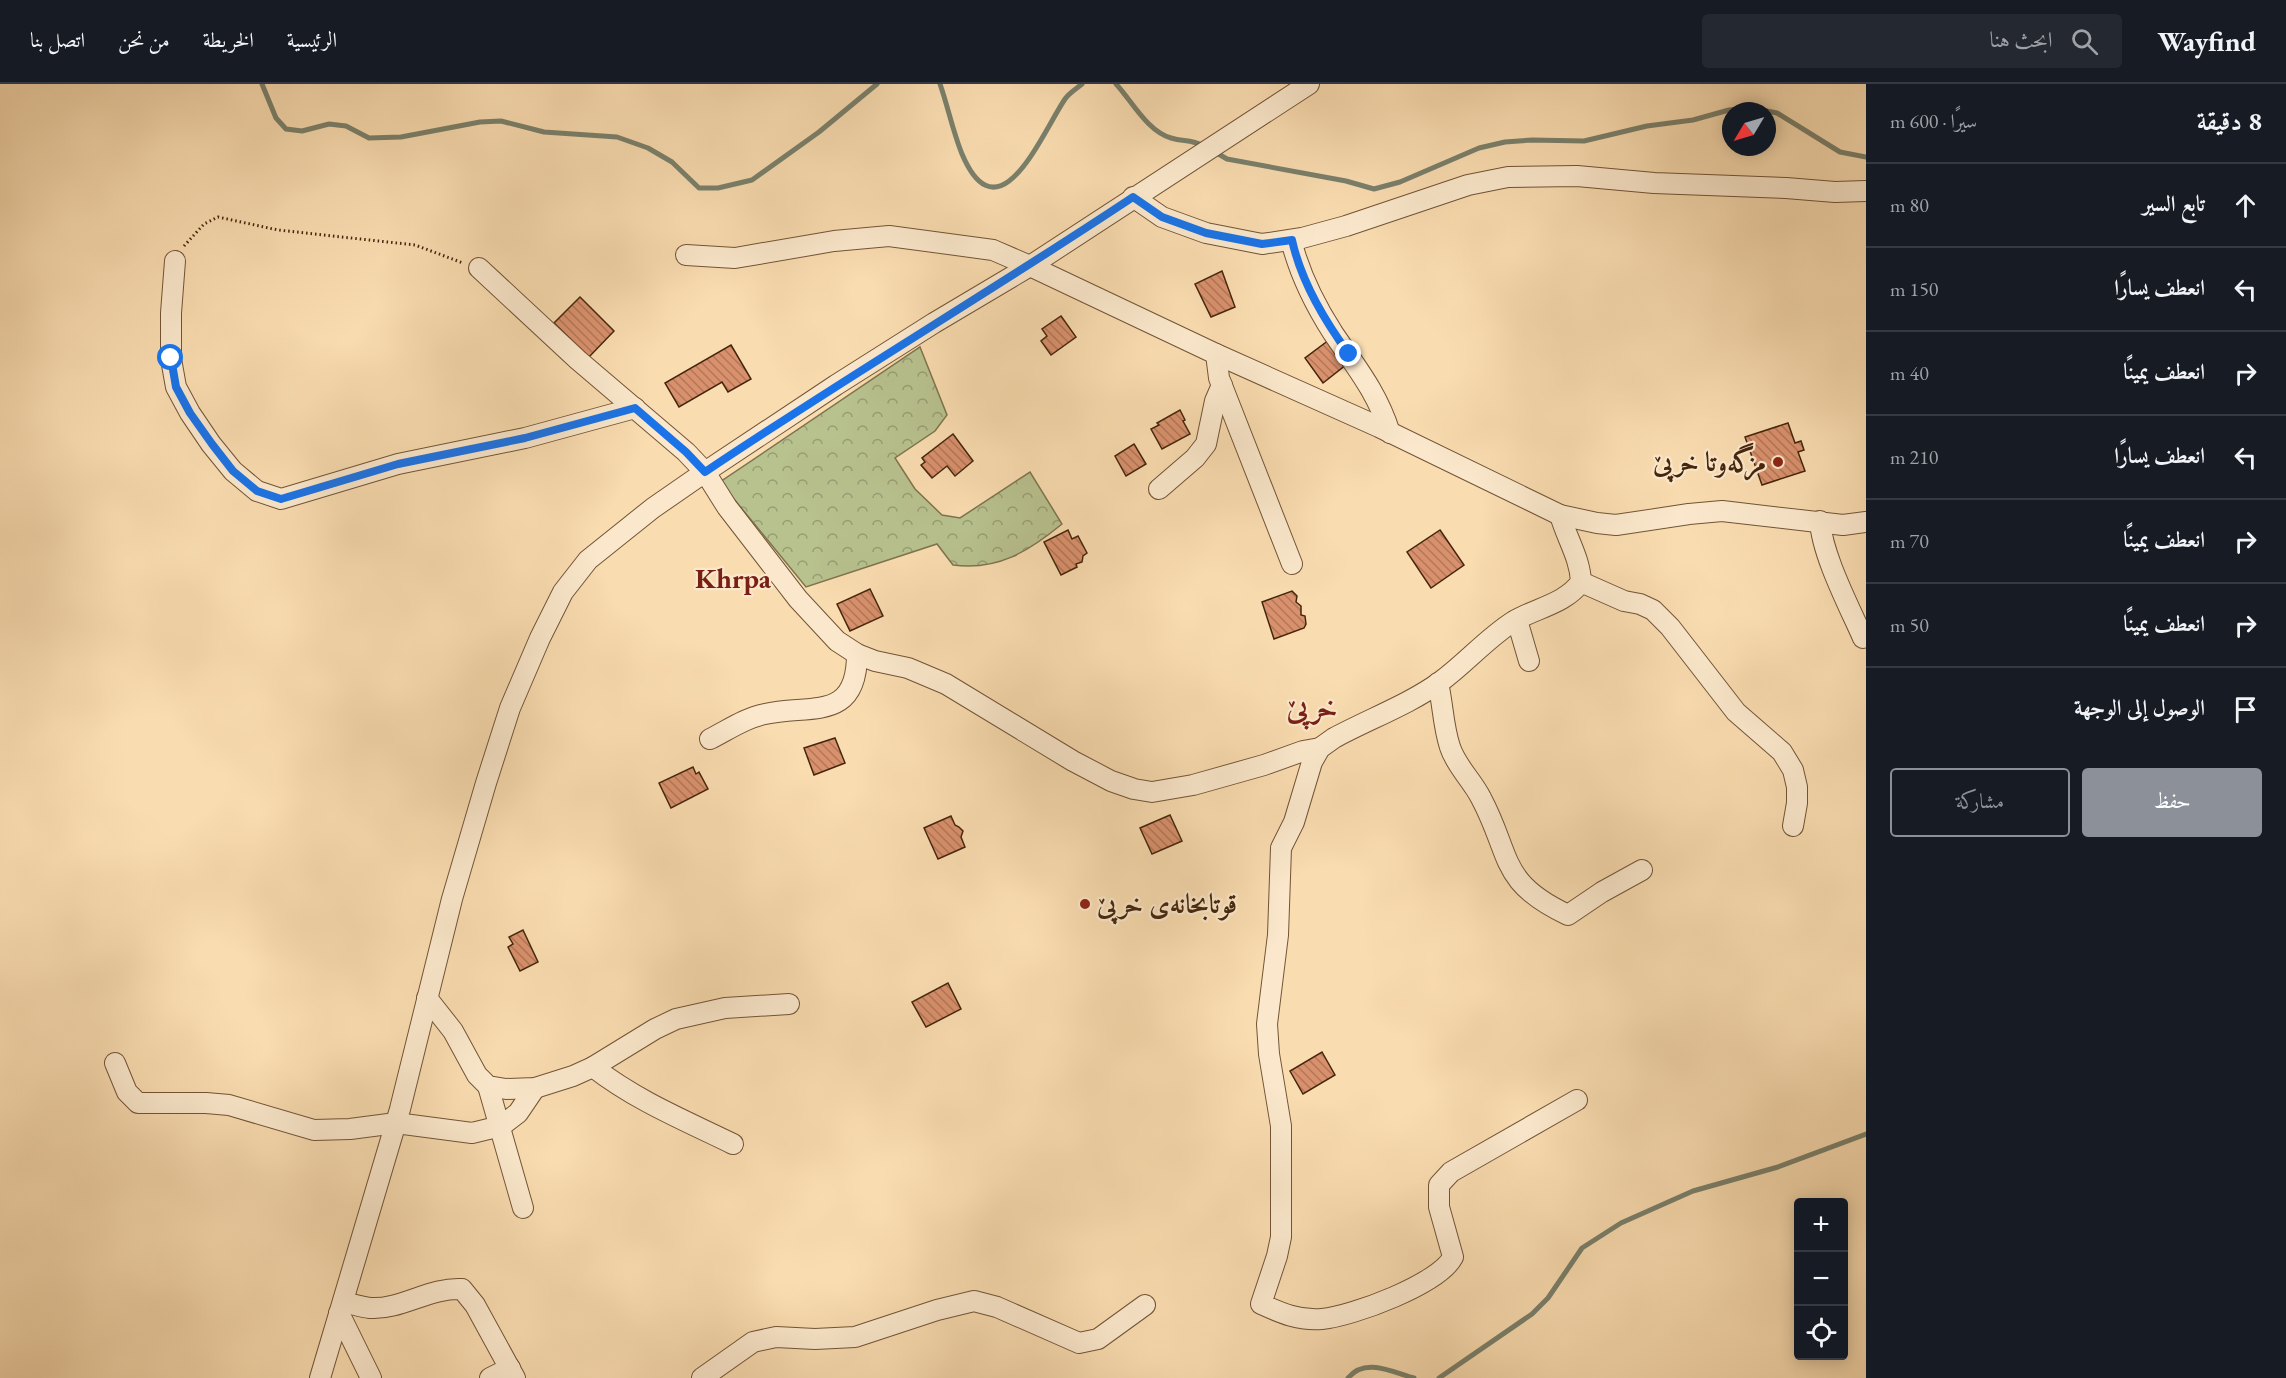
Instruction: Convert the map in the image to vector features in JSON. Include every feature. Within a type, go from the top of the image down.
[{"type":"street","points":[[320,1378],[396,1123],[455,888],[507,719],[540,638],[563,592],[588,560],[653,508],[705,472],[846,379],[1030,266],[1309,84]]},
{"type":"street","points":[[1133,197],[1162,217],[1206,233],[1262,244],[1292,240],[1346,226],[1468,185],[1508,177],[1577,176],[1654,183],[1835,192],[1866,190]]},
{"type":"street","points":[[686,255],[735,258],[834,241],[889,236],[993,250],[1390,433],[1560,515],[1616,525],[1722,511],[1842,525],[1866,522]]},
{"type":"street","points":[[1292,240],[1295,256],[1322,314],[1372,389],[1383,410],[1390,433]]},
{"type":"street","points":[[175,261],[171,313],[171,358],[176,387],[190,413],[233,471],[257,491],[281,499],[398,464],[525,438],[635,408]]},
{"type":"street","points":[[479,268],[578,360],[686,452],[705,472],[727,507],[798,599],[837,641],[857,654],[875,661],[908,668],[946,684],[1073,761],[1111,781],[1134,789],[1152,792],[1193,785],[1264,765],[1303,751],[1320,748],[1352,728],[1438,683],[1470,659],[1500,630],[1550,606],[1576,589],[1581,582],[1577,556],[1565,534],[1560,515]]},
{"type":"street","points":[[1216,354],[1222,385],[1292,564]]},
{"type":"street","points":[[1159,489],[1195,458],[1206,444],[1215,401],[1222,385]]},
{"type":"street","points":[[1820,521],[1820,531],[1829,556],[1863,638]]},
{"type":"street","points":[[1581,582],[1624,601],[1640,604],[1653,610],[1670,627],[1736,712],[1782,752],[1793,770],[1797,787],[1793,826]]},
{"type":"street","points":[[1517,620],[1529,661]]},
{"type":"street","points":[[710,739],[748,718],[774,712],[822,709],[834,704],[852,686],[857,673],[857,654]]},
{"type":"street","points":[[1438,683],[1450,750],[1480,795],[1490,815],[1508,865],[1518,881],[1533,896],[1569,915],[1602,891],[1642,870]]},
{"type":"street","points":[[1320,748],[1312,762],[1294,822],[1281,848],[1278,935],[1267,1024],[1269,1054],[1281,1126],[1281,1237],[1261,1304],[1288,1317],[1323,1319],[1382,1303],[1437,1274],[1449,1265],[1453,1257],[1439,1207],[1439,1185],[1451,1172],[1577,1100]]},
{"type":"street","points":[[428,998],[453,1030],[469,1062],[488,1086],[523,1208]]},
{"type":"street","points":[[488,1086],[506,1089],[535,1088],[593,1067],[655,1029],[676,1019],[725,1008],[789,1004]]},
{"type":"street","points":[[115,1063],[127,1092],[138,1103],[229,1105],[314,1130],[350,1129],[396,1123],[472,1133],[501,1126],[518,1113],[535,1088]]},
{"type":"street","points":[[593,1067],[609,1080],[675,1118],[734,1144]]},
{"type":"street","points":[[341,1308],[372,1308],[391,1305],[446,1288],[462,1290],[475,1305],[513,1373],[490,1378]]},
{"type":"street","points":[[702,1378],[753,1342],[776,1337],[814,1339],[855,1336],[937,1310],[974,1301],[997,1307],[1079,1343],[1098,1339],[1145,1305]]},
{"type":"street","points":[[341,1308],[371,1378]]},
{"type":"path","points":[[175,261],[187,241],[204,224],[218,217],[278,230],[415,245],[479,268]]},
{"type":"green space","points":[[920,347],[947,415],[935,431],[895,458],[915,489],[942,515],[960,518],[1030,472],[1062,524],[1037,543],[999,562],[969,566],[953,565],[937,544],[806,587],[720,482]]},
{"type":"building","points":[[1222,271],[1235,307],[1211,317],[1195,284]]},
{"type":"building","points":[[580,297],[614,331],[589,357],[554,323]]},
{"type":"building","points":[[1061,316],[1076,337],[1051,355],[1041,341],[1047,336],[1042,329]]},
{"type":"building","points":[[1329,340],[1347,364],[1323,383],[1305,358]]},
{"type":"building","points":[[731,345],[751,379],[728,392],[722,382],[679,407],[665,383]]},
{"type":"building","points":[[1180,410],[1190,434],[1162,449],[1151,429]]},
{"type":"building","name":"مزگەوتا خرپێ","points":[[1788,423],[1795,443],[1801,441],[1804,450],[1798,452],[1805,471],[1762,485],[1745,437]]},
{"type":"building","points":[[953,434],[973,461],[955,476],[947,466],[932,478],[921,465],[925,462],[922,458]]},
{"type":"building","points":[[1134,444],[1146,464],[1126,476],[1115,456]]},
{"type":"building","points":[[1068,530],[1072,539],[1078,536],[1087,553],[1083,556],[1082,562],[1076,564],[1077,567],[1061,575],[1044,542]]},
{"type":"building","points":[[1440,530],[1464,565],[1431,588],[1407,552]]},
{"type":"building","points":[[870,589],[883,616],[850,631],[837,604]]},
{"type":"building","points":[[1292,591],[1297,596],[1296,602],[1301,606],[1301,615],[1305,616],[1306,624],[1304,628],[1274,639],[1262,602]]},
{"type":"building","points":[[835,738],[845,763],[814,775],[804,748]]},
{"type":"building","points":[[693,767],[696,774],[699,772],[708,789],[671,808],[659,783]]},
{"type":"building","points":[[1170,815],[1182,841],[1152,854],[1140,828]]},
{"type":"building","points":[[951,816],[955,825],[963,831],[961,837],[965,847],[938,859],[924,828]]},
{"type":"building","points":[[523,930],[538,962],[520,971],[508,947],[513,944],[509,937]]},
{"type":"building","points":[[948,983],[961,1009],[926,1027],[912,1002]]},
{"type":"building","points":[[1322,1052],[1335,1075],[1303,1094],[1290,1071]]},
{"type":"waterway","points":[[262,84],[276,118],[286,129],[302,131],[329,124],[346,126],[369,138],[401,137],[480,122],[501,121],[544,132],[617,137],[648,148],[672,162],[699,188],[718,188],[752,180],[819,132],[877,84]]},
{"type":"waterway","points":[[940,84],[962,154],[976,178],[990,187],[1005,184],[1019,172],[1065,99],[1082,84]]},
{"type":"waterway","points":[[1116,84],[1140,115],[1162,134],[1204,146]]},
{"type":"waterway","points":[[1215,152],[1227,159],[1346,181],[1374,189],[1400,182],[1479,148],[1505,142],[1584,141],[1647,126],[1693,120],[1722,112]]},
{"type":"waterway","points":[[1776,113],[1840,152],[1866,157]]},
{"type":"waterway","points":[[1439,1378],[1532,1314],[1548,1298],[1582,1248],[1621,1223],[1693,1191],[1778,1167],[1866,1134]]},
{"type":"waterway","points":[[1348,1378],[1362,1368],[1371,1367],[1414,1378]]},
{"type":"place","name":"مزگەوتا خرپێ","points":[[1778,462]]},
{"type":"place","name":"قوتابخانەی خرپێ","points":[[1085,904]]},
{"type":"district","name":"Khrpa","points":[[733,578]]},
{"type":"district","name":"خرپێ","points":[[1312,707]]},
{"type":"route","points":[[171,358],[176,387],[190,413],[233,471],[257,491],[281,499],[398,464],[525,438],[635,408],[686,452],[705,472],[836,385],[1030,266],[1133,197],[1162,217],[1206,233],[1262,244],[1292,240],[1295,256],[1322,314],[1349,354]]}]
